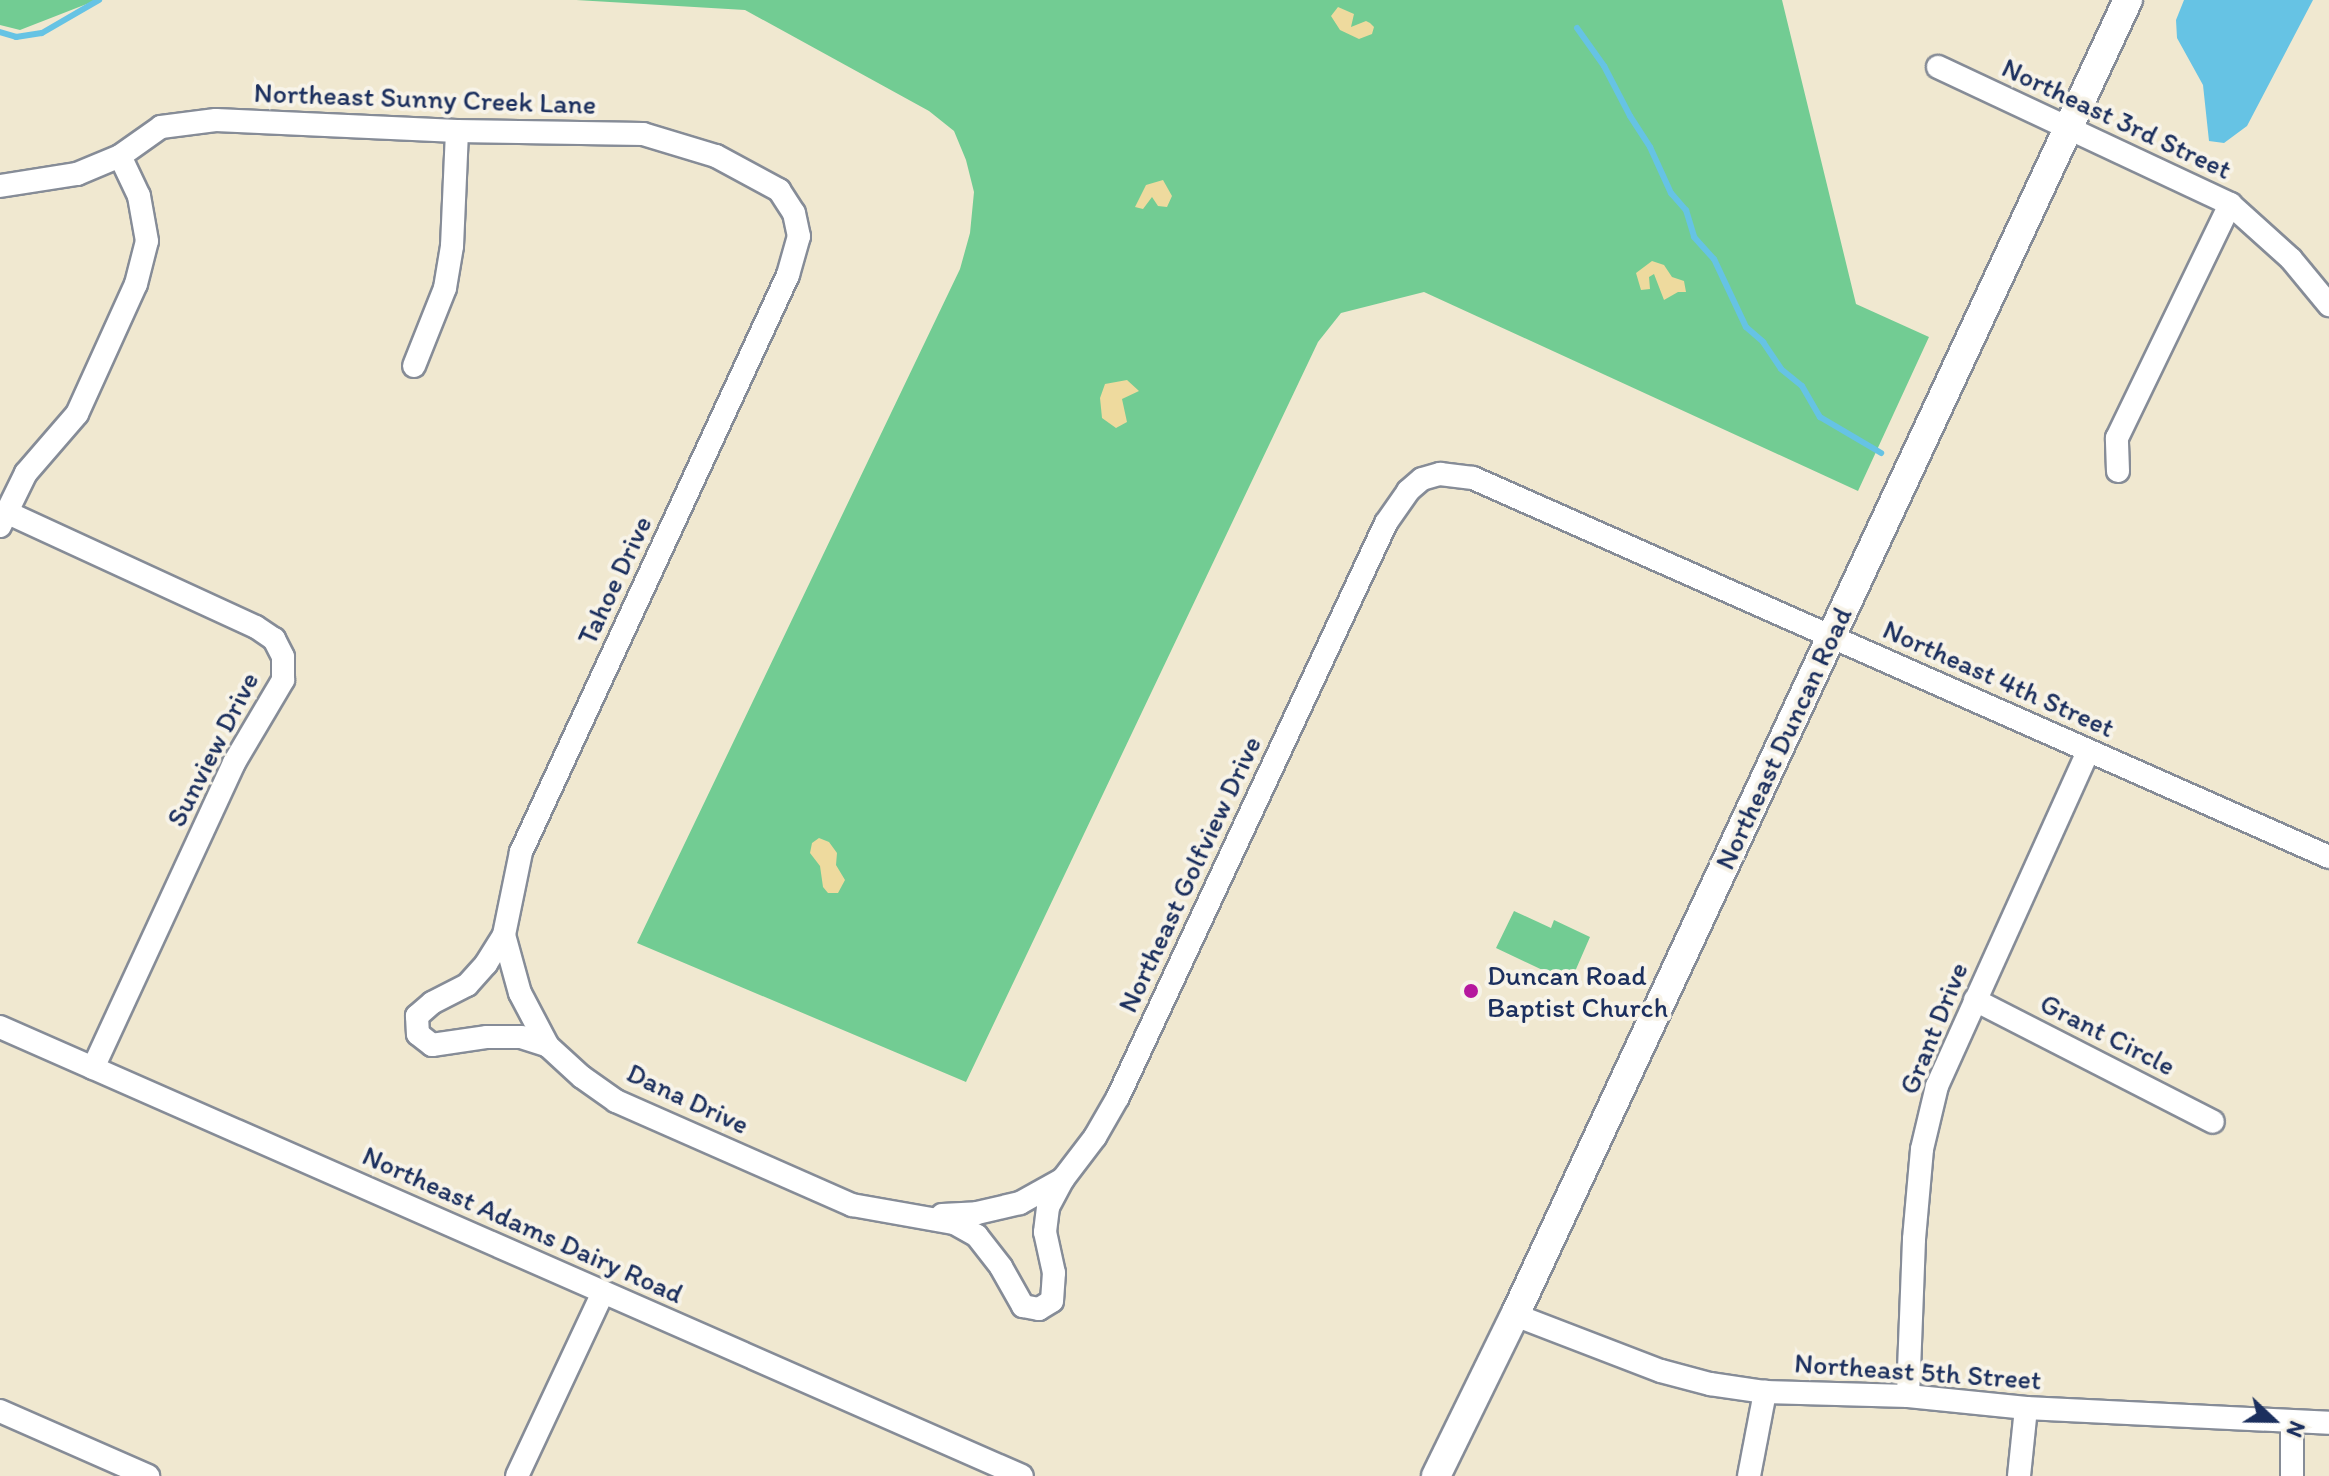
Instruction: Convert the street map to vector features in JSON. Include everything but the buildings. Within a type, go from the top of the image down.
[{"type":"street","name":"Northeast Duncan Road","points":[[1436,1476],[1515,1315],[2128,0]]},
{"type":"street","name":"Northeast 3rd Street","points":[[1938,67],[2230,204],[2325,290]]},
{"type":"street","name":"Northeast Sunny Creek Lane","points":[[0,186],[77,174],[120,156],[161,127],[216,120],[457,131],[643,134],[716,156],[779,190],[794,213],[799,236],[796,255]]},
{"type":"street","points":[[414,366],[445,288],[452,246],[457,131]]},
{"type":"street","points":[[3,519],[26,473],[77,414],[136,284],[147,241],[139,196],[120,156]]},
{"type":"street","points":[[2118,471],[2117,438],[2230,204]]},
{"type":"street","name":"Tahoe Drive","points":[[438,1044],[432,1045],[418,1034],[417,1016],[432,1003],[467,985],[486,964],[504,935],[521,852],[796,255]]},
{"type":"street","name":"Northeast 4th Street","points":[[1422,479],[1440,474],[1473,478],[2329,857]]},
{"type":"street","name":"Northeast Golfview Drive","points":[[1052,1301],[1054,1273],[1045,1232],[1048,1207],[1118,1097],[1386,523],[1408,491],[1422,479]]},
{"type":"street","name":"Sunview Drive","points":[[3,519],[256,627],[274,639],[283,657],[283,680],[234,763],[93,1068]]},
{"type":"street","name":"Grant Drive","points":[[1908,1396],[1922,1149],[1937,1086],[2088,751]]},
{"type":"street","name":"Tahoe Drive","points":[[504,935],[520,993],[548,1046]]},
{"type":"street","name":"Grant Circle","points":[[1975,1000],[2213,1122]]},
{"type":"street","name":"Northeast Adams Dairy Road","points":[[0,1027],[1022,1476]]},
{"type":"street","name":"Dana Drive","points":[[438,1044],[487,1037],[521,1037],[548,1046],[582,1077],[616,1101],[852,1205],[954,1223],[977,1236],[1001,1267],[1023,1306],[1039,1309],[1052,1301]]},
{"type":"street","name":"Dana Drive","points":[[921,1215],[977,1213],[1006,1206],[1063,1179]]},
{"type":"street","points":[[517,1476],[603,1292]]},
{"type":"street","name":"Northeast 5th Street","points":[[1515,1315],[1661,1371],[1710,1384],[1765,1392],[1908,1396],[2026,1408],[2329,1423]]},
{"type":"street","points":[[1749,1476],[1765,1392]]},
{"type":"street","points":[[2019,1476],[2026,1408]]},
{"type":"street","points":[[0,1411],[148,1476]]},
{"type":"street","points":[[2292,1422],[2292,1476]]},
{"type":"green space","points":[[0,0],[97,0],[20,30],[0,25]]},
{"type":"green space","points":[[576,0],[1782,0],[1856,304],[1929,337],[1858,491],[1424,292],[1341,313],[1318,342],[966,1082],[637,943],[960,269],[970,233],[974,192],[966,160],[954,131],[929,111],[745,10]]},
{"type":"green space","points":[[1514,911],[1551,928],[1554,920],[1590,937],[1570,983],[1496,948]]},
{"type":"sand","points":[[1338,7],[1354,14],[1351,27],[1366,21],[1374,27],[1372,34],[1359,39],[1340,30],[1331,16]]},
{"type":"sand","points":[[1163,180],[1172,196],[1167,207],[1158,206],[1152,197],[1143,209],[1135,207],[1146,185]]},
{"type":"sand","points":[[1652,261],[1664,265],[1672,277],[1684,281],[1686,292],[1678,292],[1664,300],[1654,274],[1649,277],[1650,289],[1641,290],[1636,273]]},
{"type":"sand","points":[[1127,380],[1139,391],[1122,399],[1127,422],[1116,428],[1102,418],[1100,398],[1105,384]]},
{"type":"sand","points":[[819,838],[829,842],[837,853],[836,865],[845,880],[838,893],[828,893],[823,887],[820,866],[810,853],[812,843]]},
{"type":"water","points":[[2184,0],[2313,0],[2247,126],[2224,143],[2209,141],[2203,85],[2177,38],[2176,20]]},
{"type":"waterway","points":[[0,32],[16,37],[42,33],[99,0]]},
{"type":"waterway","points":[[1577,28],[1604,66],[1650,147],[1671,193],[1686,210],[1694,237],[1714,259],[1746,327],[1763,342],[1781,369],[1802,386],[1820,417],[1881,453]]},
{"type":"place","name":"Duncan Road Baptist Church","points":[[1471,991]]}]
